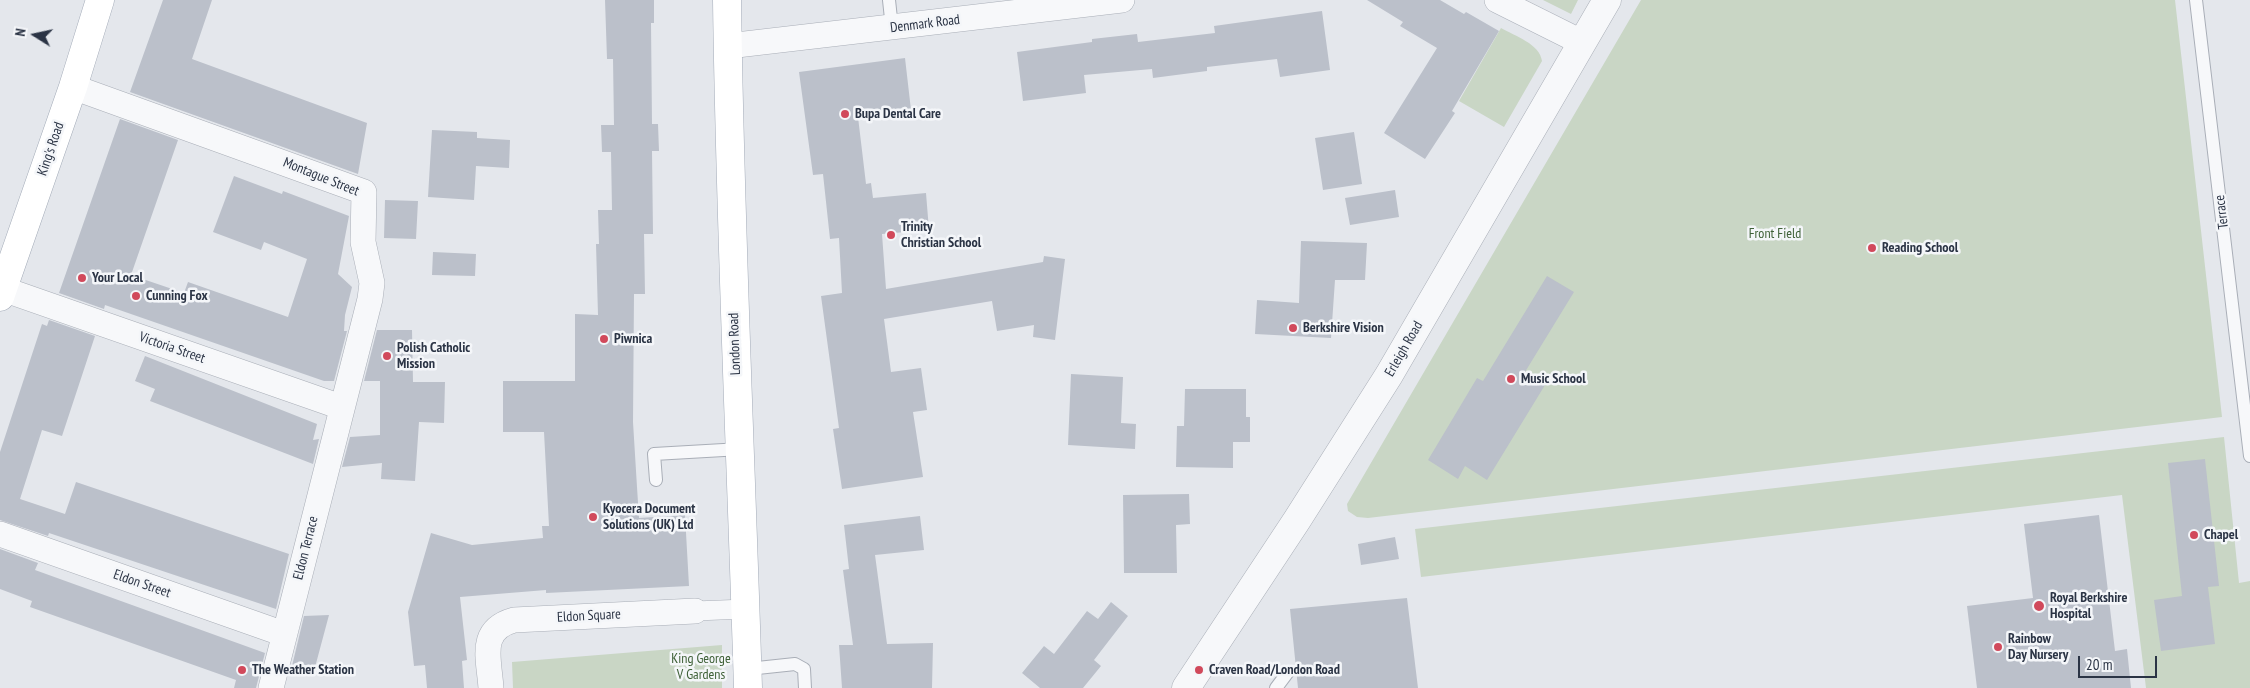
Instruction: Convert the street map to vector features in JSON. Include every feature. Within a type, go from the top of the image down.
[{"type":"main road","name":"King's Road","points":[[2,293],[100,0]]},
{"type":"main road","name":"London Road","points":[[727,0],[734,333],[748,679]]},
{"type":"street","name":"Denmark Road","points":[[728,46],[1122,0]]},
{"type":"street","points":[[1497,0],[1570,37],[1581,45]]},
{"type":"street","name":"Erleigh Road","points":[[1186,688],[1297,520],[1389,375],[1607,0]]},
{"type":"street","name":"Montague Street","points":[[72,87],[364,192],[364,242],[372,283],[370,299],[341,407]]},
{"type":"street","name":"Victoria Street","points":[[2,293],[341,407]]},
{"type":"street","name":"Eldon Terrace","points":[[271,688],[341,407]]},
{"type":"street","name":"Eldon Street","points":[[0,534],[284,634]]},
{"type":"street","name":"Eldon Square","points":[[491,688],[488,645],[496,627],[505,622],[514,620],[746,609]]},
{"type":"lane","points":[[889,0],[892,28]]},
{"type":"lane","name":"Terrace","points":[[2196,0],[2248,424],[2250,456]]},
{"type":"lane","points":[[656,480],[654,454],[740,449]]},
{"type":"lane","points":[[748,679],[795,664],[804,669],[805,688]]},
{"type":"lane","points":[[1276,688],[1288,672]]},
{"type":"green space","points":[[1543,0],[1578,0],[1571,14]]},
{"type":"green space","name":"Front Field","points":[[1641,0],[2175,0],[2222,417],[1368,518],[1357,517],[1348,511],[1347,504]]},
{"type":"green space","points":[[1501,28],[1532,45],[1537,50],[1542,61],[1504,127],[1459,101]]},
{"type":"green space","points":[[2224,437],[2239,583],[2250,581],[2250,688],[2146,688],[2122,495],[1421,577],[1415,529]]},
{"type":"green space","name":"King George V Gardens","points":[[722,645],[722,688],[513,688],[512,662]]},
{"type":"building","points":[[163,0],[212,0],[192,59],[367,123],[358,174],[130,92]]},
{"type":"building","points":[[605,0],[654,0],[654,23],[651,23],[652,124],[658,124],[659,151],[652,151],[653,234],[644,234],[645,294],[634,294],[633,422],[639,518],[685,515],[689,586],[546,593],[546,590],[460,597],[467,660],[462,661],[464,688],[427,688],[425,665],[414,666],[408,612],[431,533],[472,545],[543,538],[542,526],[549,526],[544,432],[503,432],[503,381],[575,381],[575,314],[598,315],[596,244],[599,244],[598,210],[612,210],[611,152],[602,152],[601,125],[614,125],[613,59],[607,59]]},
{"type":"building","points":[[1367,0],[1440,0],[1499,31],[1452,111],[1455,113],[1425,159],[1384,133],[1437,48],[1400,26],[1403,22]]},
{"type":"building","points":[[1322,11],[1330,70],[1280,77],[1277,59],[1207,67],[1207,71],[1153,78],[1152,69],[1084,75],[1086,93],[1023,101],[1017,52],[1092,42],[1092,39],[1137,34],[1138,42],[1215,33],[1214,26]]},
{"type":"building","points":[[905,58],[911,110],[858,117],[866,184],[871,183],[873,198],[926,193],[929,230],[882,234],[886,289],[1043,262],[1044,256],[1065,259],[1055,340],[1033,337],[1034,325],[997,331],[992,301],[884,319],[891,372],[921,368],[927,410],[913,412],[923,477],[842,489],[833,429],[839,428],[821,296],[842,293],[839,238],[830,239],[823,174],[813,175],[799,72]]},
{"type":"building","points":[[120,119],[178,140],[131,275],[184,293],[188,282],[288,317],[307,259],[264,242],[261,250],[213,232],[234,176],[282,194],[283,191],[349,216],[338,274],[352,287],[345,315],[344,331],[347,331],[334,381],[324,381],[105,305],[104,309],[59,293]]},
{"type":"building","points":[[432,130],[477,132],[477,138],[510,140],[509,168],[476,166],[474,200],[428,197]]},
{"type":"building","points":[[1354,132],[1362,184],[1323,190],[1315,138]]},
{"type":"building","points":[[1395,190],[1399,217],[1350,225],[1345,198]]},
{"type":"building","points":[[385,200],[418,201],[416,239],[384,238]]},
{"type":"building","points":[[1301,241],[1367,243],[1365,280],[1335,280],[1331,338],[1255,334],[1257,300],[1299,303]]},
{"type":"building","points":[[433,252],[476,254],[475,276],[432,275]]},
{"type":"building","name":"Music School","points":[[1547,276],[1574,292],[1525,372],[1545,385],[1487,480],[1465,466],[1458,479],[1428,460],[1477,378],[1483,381]]},
{"type":"building","points":[[49,320],[95,336],[62,436],[42,430],[20,499],[65,514],[76,482],[289,554],[276,609],[49,533],[48,536],[0,520],[0,452],[42,324],[47,326]]},
{"type":"building","points":[[377,330],[412,330],[413,382],[445,382],[444,423],[419,422],[415,481],[381,479],[382,463],[342,467],[350,437],[380,435],[380,381],[364,381]]},
{"type":"building","points":[[145,356],[317,424],[313,440],[319,439],[313,464],[150,401],[155,389],[135,381]]},
{"type":"building","points":[[1071,374],[1123,377],[1121,423],[1136,424],[1135,449],[1068,445]]},
{"type":"building","points":[[1185,389],[1246,389],[1246,417],[1250,417],[1250,442],[1233,442],[1233,468],[1176,467],[1177,426],[1184,426]]},
{"type":"building","name":"Chapel","points":[[2205,459],[2219,586],[2208,587],[2215,644],[2161,651],[2154,600],[2182,596],[2168,463]]},
{"type":"building","points":[[1189,494],[1190,524],[1176,525],[1177,573],[1124,573],[1123,495]]},
{"type":"building","name":"Royal Berkshire Hospital","points":[[2099,515],[2115,651],[2127,649],[2131,688],[1977,688],[1967,606],[2033,598],[2024,524]]},
{"type":"building","points":[[920,516],[924,550],[875,555],[887,644],[933,643],[932,688],[842,688],[839,645],[853,645],[843,570],[849,569],[844,525]]},
{"type":"building","points":[[1395,537],[1399,559],[1361,565],[1358,544]]},
{"type":"building","points":[[0,549],[38,563],[35,570],[265,653],[256,688],[234,688],[236,680],[30,607],[32,601],[0,589]]},
{"type":"building","points":[[1407,598],[1418,688],[1298,688],[1290,609]]},
{"type":"building","points":[[1111,602],[1128,616],[1094,660],[1101,666],[1083,688],[1040,688],[1022,673],[1044,646],[1054,654],[1087,611],[1098,619]]},
{"type":"building","points":[[329,615],[314,671],[292,666],[304,616]]},
{"type":"place","name":"Bupa Dental Care","points":[[845,114]]},
{"type":"place","name":"Trinity Christian School","points":[[891,235]]},
{"type":"place","name":"Reading School","points":[[1872,248]]},
{"type":"place","name":"Your Local","points":[[82,278]]},
{"type":"place","name":"Cunning Fox","points":[[136,296]]},
{"type":"place","name":"Berkshire Vision","points":[[1293,328]]},
{"type":"place","name":"Piwnica","points":[[604,339]]},
{"type":"place","name":"Polish Catholic Mission","points":[[387,356]]},
{"type":"place","name":"Music School","points":[[1511,379]]},
{"type":"place","name":"Kyocera Document Solutions (UK) Ltd","points":[[593,517]]},
{"type":"place","name":"Chapel","points":[[2194,535]]},
{"type":"place","name":"Royal Berkshire Hospital","points":[[2039,606]]},
{"type":"place","name":"Rainbow Day Nursery","points":[[1998,647]]},
{"type":"place","name":"The Weather Station","points":[[242,670]]},
{"type":"place","name":"Craven Road/London Road","points":[[1199,670]]}]
